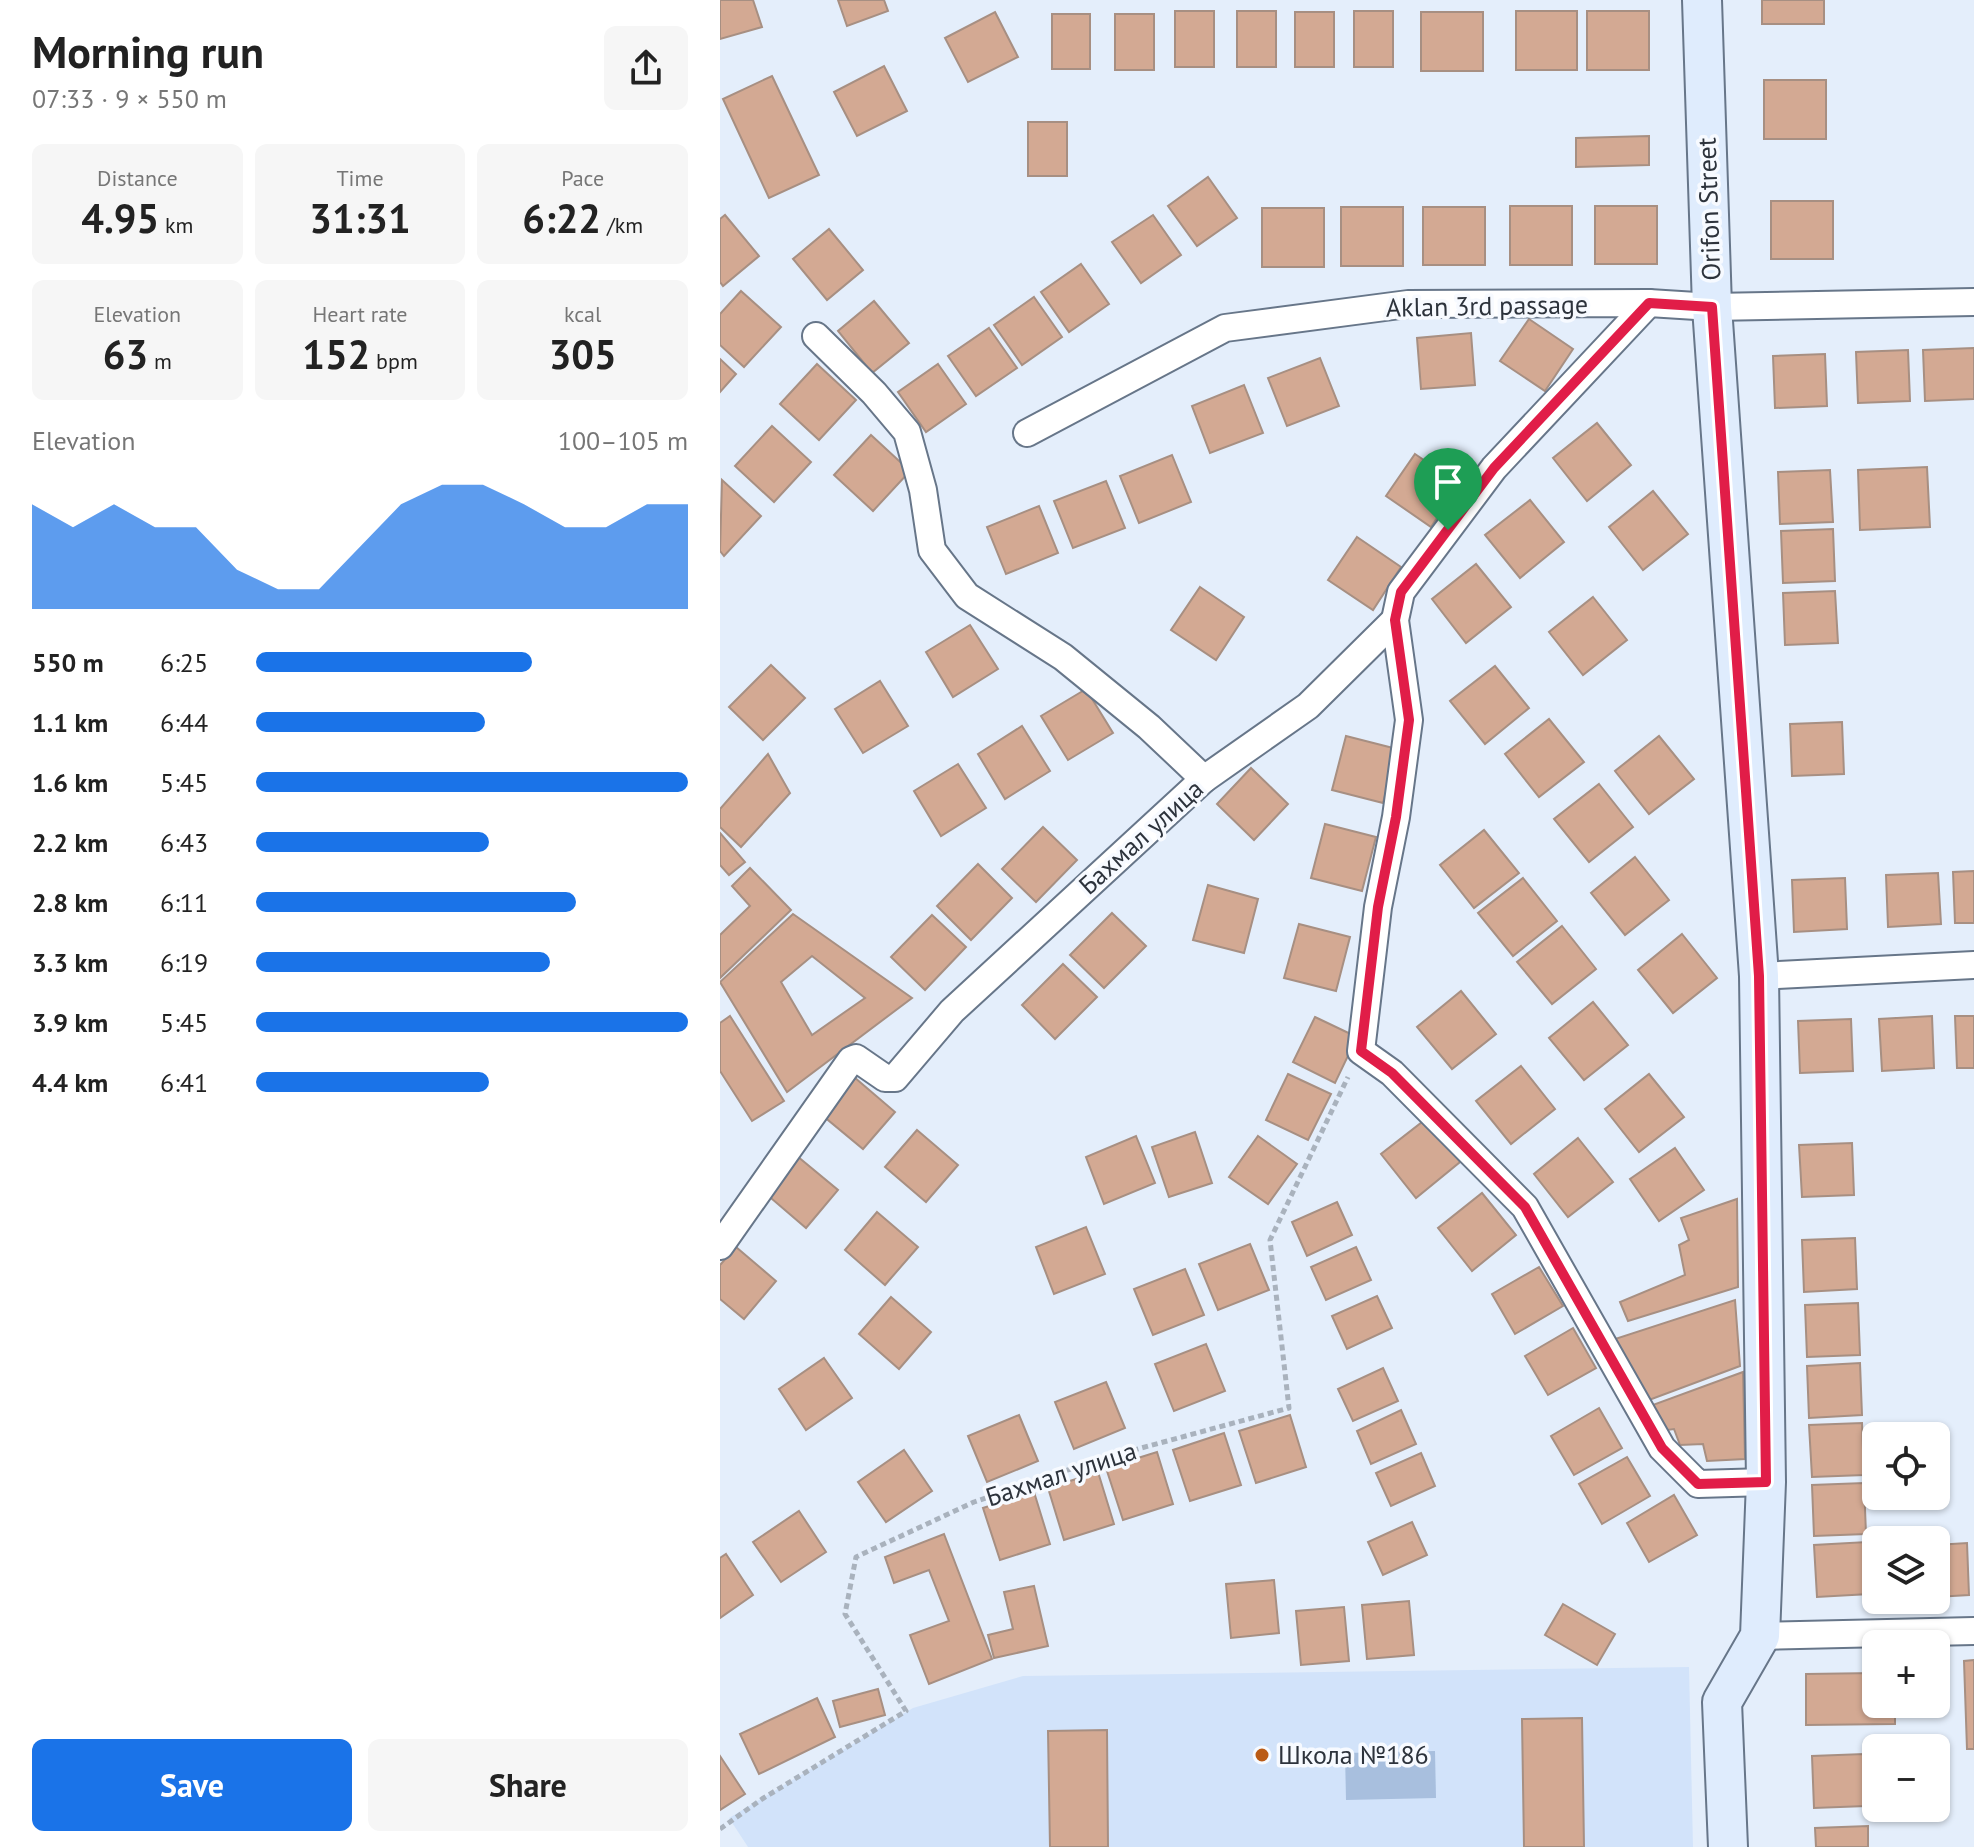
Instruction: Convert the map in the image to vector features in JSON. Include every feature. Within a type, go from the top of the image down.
[{"type":"street","name":"Orifon Street","points":[[1702,0],[1712,307],[1759,976],[1766,1482],[1760,1636],[1722,1702],[1728,1847]]},
{"type":"street","name":"Аklаn 3rd passage","points":[[1027,433],[1225,328],[1408,304],[1649,303],[1712,307],[1974,302]]},
{"type":"street","name":"Бахмал улица","points":[[1361,1051],[1378,907],[1396,817],[1409,720],[1395,620],[1401,592],[1494,468],[1649,303]]},
{"type":"street","points":[[816,336],[874,393],[907,432],[923,490],[932,550],[967,596],[1063,657],[1149,727],[1204,779]]},
{"type":"street","name":"Бахмал улица","points":[[720,1246],[851,1060],[856,1058],[885,1078],[895,1078],[952,1011],[1204,779],[1308,706],[1395,620]]},
{"type":"street","points":[[1759,976],[1974,965]]},
{"type":"street","points":[[1361,1051],[1392,1073],[1525,1207],[1662,1448],[1698,1484],[1766,1482]]},
{"type":"street","points":[[1760,1636],[1974,1631]]},
{"type":"path","name":"Бахмал улица","points":[[720,1829],[762,1799],[906,1711],[845,1614],[856,1557],[1001,1493],[1097,1460],[1289,1408],[1270,1240],[1361,1051]]},
{"type":"shaded area","name":"Школа №186","points":[[1689,1667],[1693,1847],[748,1847],[729,1818],[913,1708],[1023,1676]]},
{"type":"shaded area","points":[[1435,1751],[1436,1798],[1346,1800],[1345,1753]]},
{"type":"building","points":[[720,0],[753,0],[762,27],[720,39]]},
{"type":"building","points":[[838,0],[884,0],[888,11],[847,26]]},
{"type":"building","points":[[1762,0],[1824,0],[1824,24],[1762,24]]},
{"type":"building","points":[[1175,11],[1214,11],[1214,67],[1175,67]]},
{"type":"building","points":[[1237,11],[1276,11],[1276,67],[1237,67]]},
{"type":"building","points":[[1354,11],[1393,11],[1393,67],[1354,67]]},
{"type":"building","points":[[1516,11],[1577,11],[1577,70],[1516,70]]},
{"type":"building","points":[[1587,11],[1649,11],[1649,70],[1587,70]]},
{"type":"building","points":[[995,12],[1018,57],[968,82],[945,38]]},
{"type":"building","points":[[1295,12],[1334,12],[1334,67],[1295,67]]},
{"type":"building","points":[[1421,12],[1483,12],[1483,71],[1421,71]]},
{"type":"building","points":[[1052,14],[1090,14],[1090,69],[1052,69]]},
{"type":"building","points":[[1115,14],[1154,14],[1154,70],[1115,70]]},
{"type":"building","points":[[884,66],[907,111],[857,136],[834,92]]},
{"type":"building","points":[[772,76],[819,175],[769,198],[723,99]]},
{"type":"building","points":[[1764,80],[1826,80],[1826,139],[1764,139]]},
{"type":"building","points":[[1028,122],[1067,122],[1067,176],[1028,176]]},
{"type":"building","points":[[1649,136],[1649,165],[1576,167],[1576,138]]},
{"type":"building","points":[[1208,177],[1237,218],[1197,246],[1168,206]]},
{"type":"building","points":[[1771,201],[1833,201],[1833,259],[1771,259]]},
{"type":"building","points":[[1510,206],[1572,206],[1572,265],[1510,265]]},
{"type":"building","points":[[1595,206],[1657,206],[1657,264],[1595,264]]},
{"type":"building","points":[[1341,207],[1403,207],[1403,266],[1341,266]]},
{"type":"building","points":[[1423,207],[1485,207],[1485,265],[1423,265]]},
{"type":"building","points":[[1262,208],[1324,208],[1324,267],[1262,267]]},
{"type":"building","points":[[725,215],[759,256],[723,286],[720,282],[720,219]]},
{"type":"building","points":[[1153,215],[1181,255],[1141,283],[1112,242]]},
{"type":"building","points":[[829,229],[863,270],[827,300],[793,259]]},
{"type":"building","points":[[1081,264],[1109,304],[1069,332],[1041,292]]},
{"type":"building","points":[[741,291],[781,327],[744,367],[720,345],[720,314]]},
{"type":"building","points":[[1034,297],[1062,337],[1022,365],[994,325]]},
{"type":"building","points":[[874,301],[909,343],[872,373],[838,331]]},
{"type":"building","points":[[1529,319],[1573,349],[1545,391],[1500,361]]},
{"type":"building","points":[[989,328],[1017,368],[976,396],[948,356]]},
{"type":"building","points":[[1471,333],[1475,385],[1421,389],[1417,338]]},
{"type":"building","points":[[1974,348],[1974,399],[1925,401],[1923,350]]},
{"type":"building","points":[[1908,350],[1910,401],[1858,403],[1856,352]]},
{"type":"building","points":[[1825,354],[1827,406],[1775,408],[1773,356]]},
{"type":"building","points":[[1320,358],[1339,406],[1287,426],[1268,378]]},
{"type":"building","points":[[720,359],[736,374],[720,392]]},
{"type":"building","points":[[817,364],[856,400],[819,440],[780,404]]},
{"type":"building","points":[[938,364],[966,404],[926,432],[898,392]]},
{"type":"building","points":[[1244,385],[1263,433],[1210,453],[1192,406]]},
{"type":"building","points":[[1597,423],[1631,465],[1587,501],[1553,458]]},
{"type":"building","points":[[772,426],[811,462],[774,502],[735,466]]},
{"type":"building","points":[[871,435],[910,471],[873,511],[834,475]]},
{"type":"building","points":[[1415,454],[1459,484],[1431,527],[1386,496]]},
{"type":"building","points":[[1172,455],[1191,502],[1139,523],[1120,476]]},
{"type":"building","points":[[1927,467],[1930,527],[1860,530],[1858,470]]},
{"type":"building","points":[[1830,470],[1833,522],[1780,524],[1778,472]]},
{"type":"building","points":[[722,480],[761,516],[724,556],[720,551]]},
{"type":"building","points":[[1106,481],[1125,528],[1073,548],[1054,501]]},
{"type":"building","points":[[1653,491],[1688,534],[1643,570],[1609,527]]},
{"type":"building","points":[[1530,500],[1564,542],[1520,578],[1485,535]]},
{"type":"building","points":[[1039,506],[1058,553],[1006,574],[987,527]]},
{"type":"building","points":[[1833,529],[1835,581],[1783,583],[1781,531]]},
{"type":"building","points":[[1357,537],[1401,567],[1373,610],[1328,580]]},
{"type":"building","points":[[1476,564],[1511,607],[1466,643],[1432,599]]},
{"type":"building","points":[[1200,587],[1244,617],[1216,660],[1171,630]]},
{"type":"building","points":[[1835,591],[1838,643],[1785,645],[1783,593]]},
{"type":"building","points":[[1593,597],[1627,640],[1583,675],[1549,632]]},
{"type":"building","points":[[970,625],[998,669],[953,697],[926,652]]},
{"type":"building","points":[[771,665],[805,698],[763,740],[729,707]]},
{"type":"building","points":[[1495,666],[1529,708],[1485,744],[1450,701]]},
{"type":"building","points":[[880,681],[908,726],[863,753],[835,709]]},
{"type":"building","points":[[1086,689],[1113,733],[1068,760],[1041,716]]},
{"type":"building","points":[[1549,719],[1584,762],[1539,797],[1505,754]]},
{"type":"building","points":[[1842,722],[1844,774],[1792,776],[1790,724]]},
{"type":"building","points":[[1022,726],[1050,771],[1005,799],[978,754]]},
{"type":"building","points":[[1346,736],[1397,749],[1383,803],[1332,790]]},
{"type":"building","points":[[1659,736],[1694,779],[1649,814],[1615,771]]},
{"type":"building","points":[[768,754],[790,793],[741,847],[720,827],[720,809]]},
{"type":"building","points":[[958,764],[986,808],[941,836],[914,791]]},
{"type":"building","points":[[1251,768],[1288,804],[1254,840],[1217,804]]},
{"type":"building","points":[[1599,784],[1633,827],[1589,862],[1554,819]]},
{"type":"building","points":[[1325,824],[1376,837],[1362,891],[1311,878]]},
{"type":"building","points":[[1043,827],[1077,860],[1036,902],[1002,869]]},
{"type":"building","points":[[1484,830],[1519,873],[1474,908],[1440,865]]},
{"type":"building","points":[[720,833],[745,862],[729,875],[720,865]]},
{"type":"building","points":[[1635,857],[1669,900],[1625,935],[1591,893]]},
{"type":"building","points":[[978,864],[1012,898],[971,940],[937,906]]},
{"type":"building","points":[[750,868],[791,910],[720,978],[720,935],[750,906],[732,886]]},
{"type":"building","points":[[1974,871],[1974,923],[1955,923],[1953,872]]},
{"type":"building","points":[[1938,873],[1941,924],[1888,927],[1886,875]]},
{"type":"building","points":[[1523,878],[1557,921],[1513,956],[1478,913]]},
{"type":"building","points":[[1845,878],[1847,929],[1794,932],[1792,880]]},
{"type":"building","points":[[1208,885],[1258,899],[1244,953],[1193,940]]},
{"type":"building","points":[[1112,913],[1146,946],[1104,988],[1070,955]]},
{"type":"building","points":[[793,914],[912,998],[787,1092],[720,982]],"holes":[[[812,956],[865,998],[812,1035],[781,982]]]},
{"type":"building","points":[[932,915],[966,947],[925,990],[891,957]]},
{"type":"building","points":[[1299,924],[1350,937],[1336,991],[1284,978]]},
{"type":"building","points":[[1562,926],[1596,969],[1552,1004],[1517,962]]},
{"type":"building","points":[[1682,934],[1717,978],[1673,1013],[1638,970]]},
{"type":"building","points":[[1063,964],[1097,997],[1055,1039],[1022,1005]]},
{"type":"building","points":[[1461,991],[1496,1034],[1452,1069],[1417,1027]]},
{"type":"building","points":[[1593,1002],[1628,1045],[1584,1080],[1549,1038]]},
{"type":"building","points":[[730,1016],[784,1101],[752,1121],[720,1071],[720,1023]]},
{"type":"building","points":[[1932,1016],[1934,1068],[1882,1071],[1879,1019]]},
{"type":"building","points":[[1955,1016],[1974,1016],[1974,1068],[1957,1068]]},
{"type":"building","points":[[1315,1017],[1357,1037],[1335,1083],[1293,1062]]},
{"type":"building","points":[[1851,1019],[1853,1071],[1800,1073],[1798,1021]]},
{"type":"building","points":[[1521,1066],[1555,1109],[1511,1144],[1476,1101]]},
{"type":"building","points":[[1288,1074],[1331,1094],[1308,1140],[1266,1120]]},
{"type":"building","points":[[1649,1074],[1684,1117],[1639,1152],[1605,1109]]},
{"type":"building","points":[[854,1077],[895,1112],[863,1149],[822,1115]]},
{"type":"building","points":[[1426,1119],[1460,1162],[1416,1198],[1381,1154]]},
{"type":"building","points":[[917,1130],[958,1165],[926,1202],[885,1167]]},
{"type":"building","points":[[1195,1132],[1212,1183],[1169,1197],[1152,1147]]},
{"type":"building","points":[[1136,1136],[1155,1183],[1104,1204],[1086,1157]]},
{"type":"building","points":[[1258,1136],[1297,1164],[1268,1204],[1229,1177]]},
{"type":"building","points":[[1578,1138],[1613,1182],[1568,1217],[1534,1174]]},
{"type":"building","points":[[1852,1143],[1854,1195],[1802,1197],[1799,1145]]},
{"type":"building","points":[[1675,1148],[1704,1190],[1659,1221],[1630,1179]]},
{"type":"building","points":[[797,1156],[838,1190],[806,1228],[765,1193]]},
{"type":"building","points":[[1482,1193],[1516,1235],[1472,1271],[1438,1228]]},
{"type":"building","points":[[1737,1199],[1738,1287],[1628,1321],[1620,1302],[1685,1275],[1679,1245],[1689,1240],[1681,1218]]},
{"type":"building","points":[[1337,1202],[1352,1235],[1307,1256],[1292,1222]]},
{"type":"building","points":[[877,1212],[918,1247],[885,1285],[845,1250]]},
{"type":"building","points":[[1086,1227],[1105,1274],[1054,1294],[1036,1247]]},
{"type":"building","points":[[1855,1238],[1857,1289],[1804,1292],[1802,1240]]},
{"type":"building","points":[[1250,1244],[1269,1290],[1218,1310],[1199,1264]]},
{"type":"building","points":[[736,1247],[776,1281],[744,1319],[720,1299],[720,1265]]},
{"type":"building","points":[[1356,1247],[1371,1280],[1326,1300],[1311,1267]]},
{"type":"building","points":[[1539,1267],[1563,1306],[1515,1334],[1492,1294]]},
{"type":"building","points":[[1185,1269],[1204,1315],[1153,1335],[1134,1289]]},
{"type":"building","points":[[1377,1296],[1392,1328],[1347,1349],[1332,1316]]},
{"type":"building","points":[[891,1297],[931,1332],[899,1369],[859,1334]]},
{"type":"building","points":[[1735,1300],[1740,1366],[1649,1400],[1615,1339]]},
{"type":"building","points":[[1858,1303],[1860,1355],[1807,1357],[1805,1305]]},
{"type":"building","points":[[1573,1328],[1596,1368],[1548,1395],[1525,1356]]},
{"type":"building","points":[[1206,1344],[1225,1391],[1174,1411],[1155,1364]]},
{"type":"building","points":[[824,1358],[852,1398],[806,1430],[779,1389]]},
{"type":"building","points":[[1860,1363],[1862,1415],[1809,1418],[1807,1366]]},
{"type":"building","points":[[1383,1368],[1398,1401],[1353,1421],[1338,1389]]},
{"type":"building","points":[[1743,1372],[1745,1459],[1707,1461],[1703,1444],[1680,1445],[1674,1429],[1660,1431],[1650,1406]]},
{"type":"building","points":[[1106,1382],[1125,1428],[1074,1449],[1055,1402]]},
{"type":"building","points":[[1599,1408],[1622,1448],[1574,1475],[1551,1436]]},
{"type":"building","points":[[1401,1410],[1416,1444],[1371,1464],[1357,1431]]},
{"type":"building","points":[[1019,1415],[1038,1461],[987,1482],[968,1436]]},
{"type":"building","points":[[1290,1415],[1306,1467],[1256,1483],[1239,1431]]},
{"type":"building","points":[[1862,1423],[1862,1475],[1812,1477],[1809,1425]]},
{"type":"building","points":[[1224,1433],[1241,1485],[1190,1501],[1173,1450]]},
{"type":"building","points":[[904,1450],[932,1491],[886,1522],[858,1482]]},
{"type":"building","points":[[1157,1452],[1173,1504],[1123,1520],[1106,1468]]},
{"type":"building","points":[[1421,1453],[1435,1486],[1391,1506],[1376,1473]]},
{"type":"building","points":[[1627,1457],[1650,1496],[1602,1524],[1579,1484]]},
{"type":"building","points":[[1098,1472],[1114,1524],[1064,1540],[1048,1488]]},
{"type":"building","points":[[1862,1483],[1866,1526],[1862,1526],[1862,1534],[1814,1536],[1812,1485]]},
{"type":"building","points":[[1034,1492],[1050,1544],[1000,1560],[983,1508]]},
{"type":"building","points":[[1674,1495],[1697,1535],[1649,1562],[1627,1523]]},
{"type":"building","points":[[799,1511],[826,1552],[781,1582],[753,1542]]},
{"type":"building","points":[[1412,1522],[1427,1555],[1383,1575],[1368,1542]]},
{"type":"building","points":[[944,1534],[992,1659],[929,1684],[910,1635],[949,1621],[929,1570],[894,1583],[885,1557]]},
{"type":"building","points":[[1862,1542],[1862,1594],[1817,1597],[1814,1545]]},
{"type":"building","points":[[1967,1543],[1969,1595],[1950,1596],[1950,1544]]},
{"type":"building","points":[[726,1554],[753,1595],[720,1618],[720,1558]]},
{"type":"building","points":[[1274,1580],[1279,1633],[1231,1638],[1226,1584]]},
{"type":"building","points":[[1034,1586],[1048,1646],[994,1658],[988,1635],[1013,1629],[1004,1592]]},
{"type":"building","points":[[1409,1601],[1414,1655],[1367,1659],[1362,1605]]},
{"type":"building","points":[[1563,1604],[1615,1634],[1597,1665],[1545,1635]]},
{"type":"building","points":[[1344,1607],[1349,1661],[1301,1665],[1296,1611]]},
{"type":"building","points":[[1974,1660],[1974,1749],[1967,1749],[1964,1661]]},
{"type":"building","points":[[1862,1673],[1862,1718],[1895,1718],[1895,1724],[1806,1725],[1806,1674]]},
{"type":"building","points":[[878,1689],[885,1715],[840,1727],[833,1701]]},
{"type":"building","points":[[817,1698],[835,1737],[759,1774],[740,1734]]},
{"type":"building","points":[[1582,1718],[1584,1847],[1524,1847],[1522,1719]]},
{"type":"building","points":[[1107,1730],[1108,1847],[1050,1847],[1048,1731]]},
{"type":"building","points":[[1862,1754],[1862,1806],[1814,1808],[1812,1756]]},
{"type":"building","points":[[720,1756],[745,1794],[720,1810]]},
{"type":"building","points":[[1868,1826],[1868,1847],[1816,1847],[1815,1828]]},
{"type":"place","name":"Школа №186","points":[[1262,1755]]},
{"type":"route","points":[[1649,303],[1712,307],[1759,976],[1766,1482],[1698,1484],[1662,1448],[1525,1207],[1392,1073],[1361,1051],[1378,907],[1396,817],[1409,720],[1395,620],[1397,603],[1401,592],[1448,530],[1494,468],[1649,303]]}]
